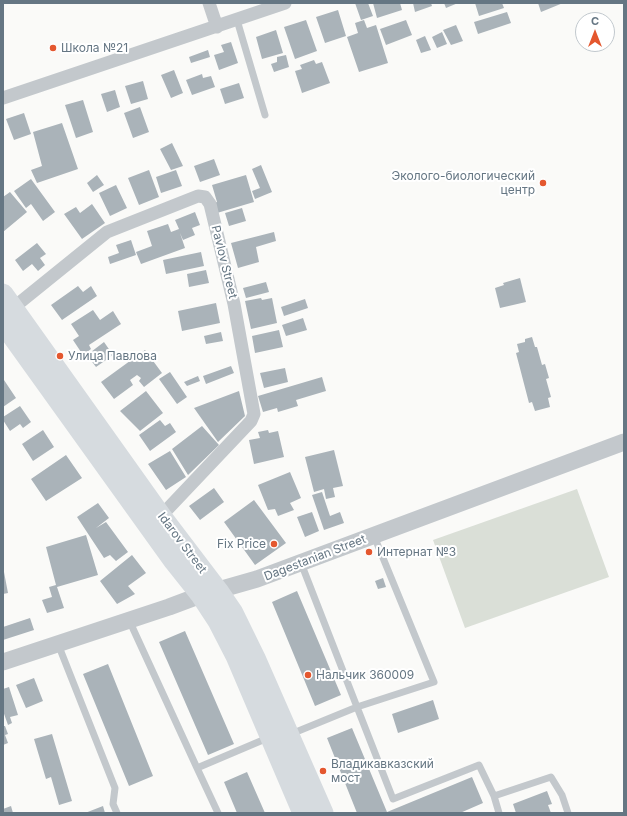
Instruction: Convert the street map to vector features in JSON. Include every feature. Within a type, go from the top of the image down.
[{"type":"main road","name":"Idarov Street","points":[[6,309],[161,516],[210,593],[218,621],[279,736],[323,813]]},
{"type":"main road","name":"Idarov Street","points":[[6,309],[169,555],[210,593]]},
{"type":"main road","name":"Idarov Street","points":[[279,736],[303,813]]},
{"type":"street","points":[[209,3],[217,27]]},
{"type":"street","points":[[3,98],[285,3]]},
{"type":"street","name":"Pavlov Street","points":[[6,309],[107,232],[198,196],[205,197],[210,204],[234,304],[254,414],[251,421],[161,516]]},
{"type":"street","name":"Dagestanian Street","points":[[3,662],[210,593],[257,580],[624,442]]},
{"type":"lane","points":[[237,20],[265,115]]},
{"type":"lane","points":[[197,768],[357,707],[434,682],[374,536]]},
{"type":"lane","points":[[301,563],[393,799],[479,765],[494,796],[499,813]]},
{"type":"lane","points":[[129,620],[218,813]]},
{"type":"lane","points":[[58,644],[115,788],[113,804],[117,813]]},
{"type":"lane","points":[[494,796],[551,777],[562,795],[568,813]]},
{"type":"shaded area","points":[[577,489],[609,577],[465,628],[433,540]]},
{"type":"building","points":[[355,3],[368,3],[373,16],[361,20]]},
{"type":"building","points":[[373,3],[400,3],[402,10],[377,18]]},
{"type":"building","points":[[413,3],[431,3],[432,6],[415,12]]},
{"type":"building","points":[[444,3],[458,3],[446,8]]},
{"type":"building","points":[[475,3],[502,3],[504,8],[479,16]]},
{"type":"building","points":[[538,3],[563,3],[541,12]]},
{"type":"building","points":[[338,10],[346,36],[325,43],[316,17]]},
{"type":"building","points":[[507,12],[511,23],[478,34],[474,22]]},
{"type":"building","points":[[306,20],[317,51],[295,59],[284,27]]},
{"type":"building","points":[[364,20],[367,28],[376,25],[388,63],[359,72],[347,37],[358,33],[355,23]]},
{"type":"building","points":[[406,20],[412,35],[386,45],[380,29]]},
{"type":"building","points":[[456,25],[463,41],[451,45],[443,30]]},
{"type":"building","points":[[276,30],[283,53],[262,59],[256,37]]},
{"type":"building","points":[[442,32],[447,44],[437,48],[432,37]]},
{"type":"building","points":[[425,36],[431,50],[421,53],[416,40]]},
{"type":"building","points":[[231,42],[238,63],[219,70],[214,55],[224,52],[221,45]]},
{"type":"building","points":[[208,50],[210,57],[191,63],[189,57]]},
{"type":"building","points":[[286,55],[289,67],[274,72],[271,64],[277,62],[277,57]]},
{"type":"building","points":[[314,60],[316,64],[322,62],[330,83],[302,93],[295,71],[302,69],[300,65]]},
{"type":"building","points":[[174,70],[183,93],[171,98],[161,75]]},
{"type":"building","points":[[202,74],[203,78],[211,76],[215,87],[192,95],[186,80]]},
{"type":"building","points":[[143,81],[148,99],[131,104],[125,86]]},
{"type":"building","points":[[239,83],[244,98],[225,104],[220,89]]},
{"type":"building","points":[[115,90],[120,107],[107,112],[101,94]]},
{"type":"building","points":[[83,100],[93,132],[76,138],[65,105]]},
{"type":"building","points":[[140,107],[149,132],[133,138],[124,113]]},
{"type":"building","points":[[24,113],[31,134],[14,140],[6,119]]},
{"type":"building","points":[[62,123],[78,169],[37,183],[31,170],[42,166],[33,132]]},
{"type":"building","points":[[172,143],[183,166],[171,170],[160,149]]},
{"type":"building","points":[[214,159],[220,175],[200,182],[194,166]]},
{"type":"building","points":[[261,165],[272,192],[255,199],[252,191],[260,188],[252,169]]},
{"type":"building","points":[[149,170],[159,197],[139,205],[128,178]]},
{"type":"building","points":[[176,170],[182,186],[161,193],[156,177]]},
{"type":"building","points":[[97,175],[104,185],[93,192],[87,183]]},
{"type":"building","points":[[246,175],[254,202],[217,213],[214,203],[217,202],[212,185]]},
{"type":"building","points":[[31,179],[55,212],[43,221],[31,204],[26,208],[14,191]]},
{"type":"building","points":[[116,185],[127,208],[110,216],[99,193]]},
{"type":"building","points":[[10,192],[27,212],[3,232],[3,197]]},
{"type":"building","points":[[92,204],[105,223],[82,239],[64,214],[76,207],[80,213]]},
{"type":"building","points":[[242,208],[246,221],[229,226],[225,213]]},
{"type":"building","points":[[195,212],[200,225],[192,228],[195,235],[183,240],[180,233],[185,248],[141,264],[136,252],[152,246],[147,231],[168,224],[171,232],[179,229],[175,220]]},
{"type":"building","points":[[274,232],[276,241],[256,247],[259,262],[238,268],[231,243]]},
{"type":"building","points":[[131,240],[136,255],[110,264],[108,257],[119,253],[116,245]]},
{"type":"building","points":[[37,243],[46,254],[40,258],[45,265],[38,271],[32,264],[23,271],[15,260]]},
{"type":"building","points":[[201,252],[204,266],[166,274],[163,260]]},
{"type":"building","points":[[206,270],[209,283],[189,287],[187,274]]},
{"type":"building","points":[[520,278],[526,302],[500,308],[495,288],[504,285],[503,283]]},
{"type":"building","points":[[266,282],[269,292],[246,298],[243,288]]},
{"type":"building","points":[[78,286],[83,292],[91,286],[97,296],[62,320],[51,305]]},
{"type":"building","points":[[261,298],[262,300],[272,298],[277,323],[251,329],[245,301]]},
{"type":"building","points":[[305,299],[308,308],[284,316],[281,307]]},
{"type":"building","points":[[216,303],[220,323],[182,331],[178,311]]},
{"type":"building","points":[[93,310],[100,320],[113,311],[121,324],[89,345],[91,349],[83,355],[73,340],[79,336],[71,324]]},
{"type":"building","points":[[303,318],[307,330],[286,336],[282,325]]},
{"type":"building","points":[[279,330],[283,347],[255,353],[252,336]]},
{"type":"building","points":[[221,332],[223,341],[206,344],[204,336]]},
{"type":"building","points":[[532,337],[535,347],[537,347],[542,365],[545,364],[549,378],[546,379],[551,397],[548,398],[550,407],[535,411],[532,402],[529,403],[516,353],[519,352],[517,344],[525,342],[525,339]]},
{"type":"building","points":[[104,342],[113,355],[96,367],[87,355]]},
{"type":"building","points":[[145,350],[162,373],[144,387],[139,381],[141,378],[137,375],[130,380],[133,385],[114,399],[101,382]]},
{"type":"building","points":[[231,366],[234,373],[206,384],[203,376]]},
{"type":"building","points":[[285,368],[288,382],[264,388],[260,373]]},
{"type":"building","points":[[170,372],[187,397],[177,404],[159,379]]},
{"type":"building","points":[[198,376],[200,381],[187,386],[184,382]]},
{"type":"building","points":[[322,377],[326,391],[296,400],[298,406],[278,412],[277,408],[263,412],[258,396]]},
{"type":"building","points":[[4,380],[16,398],[3,407],[3,381]]},
{"type":"building","points":[[146,391],[163,413],[140,431],[120,411]]},
{"type":"building","points":[[239,391],[245,416],[218,442],[194,408]]},
{"type":"building","points":[[20,406],[31,422],[23,428],[20,424],[10,431],[3,420],[3,417]]},
{"type":"building","points":[[160,420],[165,426],[170,423],[176,432],[150,451],[139,435]]},
{"type":"building","points":[[202,426],[219,445],[188,475],[172,449]]},
{"type":"building","points":[[43,430],[54,447],[33,461],[22,444]]},
{"type":"building","points":[[268,430],[269,433],[278,431],[284,457],[254,464],[249,440],[260,438],[258,432]]},
{"type":"building","points":[[334,450],[343,486],[333,488],[335,497],[326,499],[324,489],[314,492],[305,457]]},
{"type":"building","points":[[170,451],[186,477],[166,490],[148,464]]},
{"type":"building","points":[[66,455],[82,478],[46,501],[31,479]]},
{"type":"building","points":[[290,472],[301,498],[290,503],[294,510],[278,516],[275,509],[268,510],[258,485]]},
{"type":"building","points":[[214,488],[224,502],[200,520],[189,506]]},
{"type":"building","points":[[322,492],[330,516],[340,512],[344,523],[324,530],[312,495]]},
{"type":"building","points":[[254,500],[286,543],[255,565],[224,522]]},
{"type":"building","points":[[98,503],[109,518],[96,528],[106,522],[128,552],[116,561],[110,555],[104,558],[77,517]]},
{"type":"building","points":[[312,512],[319,531],[305,537],[297,517]]},
{"type":"building","points":[[86,535],[98,575],[57,587],[64,608],[47,613],[42,600],[52,597],[49,587],[56,585],[46,547]]},
{"type":"building","points":[[132,555],[146,573],[128,586],[135,594],[117,604],[100,581]]},
{"type":"building","points":[[4,572],[8,593],[3,594],[3,573]]},
{"type":"building","points":[[383,578],[386,587],[378,589],[375,581]]},
{"type":"building","points":[[297,591],[341,695],[315,706],[272,602]]},
{"type":"building","points":[[30,618],[34,630],[3,640],[3,627]]},
{"type":"building","points":[[185,631],[234,744],[208,755],[159,642]]},
{"type":"building","points":[[108,664],[153,776],[129,786],[83,674]]},
{"type":"building","points":[[34,678],[43,701],[26,708],[16,685]]},
{"type":"building","points":[[9,687],[18,715],[10,717],[12,723],[8,725],[3,711],[3,689]]},
{"type":"building","points":[[433,700],[439,719],[398,733],[392,714]]},
{"type":"building","points":[[3,726],[5,726],[8,734],[5,735],[8,743],[3,745]]},
{"type":"building","points":[[352,728],[387,812],[472,777],[483,803],[460,813],[357,813],[327,738]]},
{"type":"building","points":[[52,734],[72,801],[59,805],[51,777],[46,779],[34,739]]},
{"type":"building","points":[[247,772],[265,813],[237,813],[224,782]]},
{"type":"building","points":[[547,791],[552,804],[548,805],[551,813],[516,813],[513,804]]},
{"type":"building","points":[[11,806],[13,813],[3,813],[3,809]]},
{"type":"building","points":[[103,806],[105,813],[85,813]]},
{"type":"place","name":"Школа №21","points":[[53,48]]},
{"type":"place","name":"Эколого-биологический центр","points":[[543,183]]},
{"type":"place","name":"Улица Павлова","points":[[60,356]]},
{"type":"place","name":"Fix Price","points":[[274,544]]},
{"type":"place","name":"Интернат №3","points":[[369,552]]},
{"type":"place","name":"Нальчик 360009","points":[[308,675]]},
{"type":"place","name":"Владикавказский мост","points":[[323,771]]}]
